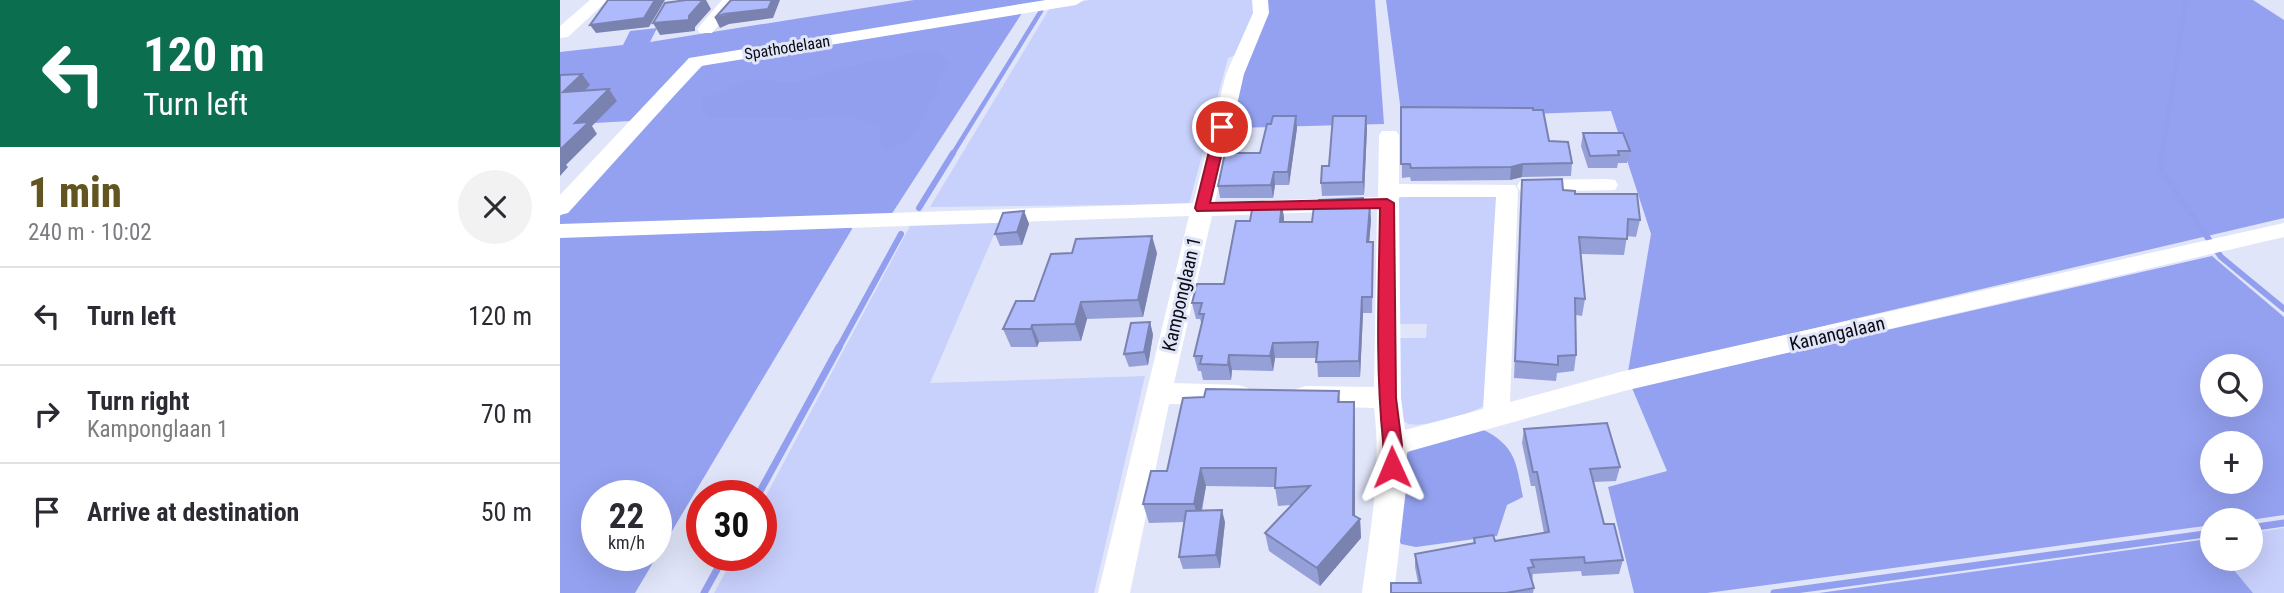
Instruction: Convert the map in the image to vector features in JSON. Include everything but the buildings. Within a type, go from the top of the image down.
[{"type":"street","points":[[562,33],[600,0]]},
{"type":"street","points":[[706,29],[732,0]]},
{"type":"street","name":"Spathodelaan","points":[[560,208],[695,62],[1076,0]]},
{"type":"street","name":"Kamponglaan 1","points":[[1114,593],[1202,208],[1235,74],[1261,13],[1260,0]]},
{"type":"street","points":[[1378,593],[1391,489],[1393,445],[1387,398],[1390,135]]},
{"type":"street","points":[[560,231],[1202,208],[1507,190],[1522,186],[1607,185]]},
{"type":"street","points":[[1496,417],[1507,190]]},
{"type":"street","name":"Kanangalaan","points":[[1393,445],[1624,381],[2284,230]]},
{"type":"street","points":[[1158,393],[1387,398]]},
{"type":"shaded area","points":[[914,0],[1063,0],[691,59],[630,121],[560,125],[560,52],[623,45],[630,31],[657,28],[650,42]]},
{"type":"shaded area","points":[[1091,0],[1254,0],[1255,15],[1238,54],[1228,58],[1189,204],[930,207],[1051,6]]},
{"type":"shaded area","points":[[1264,0],[1375,0],[1384,124],[1233,128],[1240,74]]},
{"type":"shaded area","points":[[1386,0],[2253,0],[2284,20],[2284,218],[1628,372],[1651,234],[1611,111],[1402,119]]},
{"type":"shaded area","points":[[1024,10],[891,215],[560,227],[560,216],[706,62]]},
{"type":"shaded area","points":[[922,51],[939,52],[949,62],[938,81],[940,92],[907,141],[885,150],[880,143],[881,128],[850,115],[806,119],[708,117],[701,109],[703,98],[752,79],[796,83],[832,70]]},
{"type":"shaded area","points":[[1488,194],[1500,198],[1488,403],[1450,419],[1409,424],[1400,418],[1395,338],[1426,338],[1427,324],[1392,324],[1394,200],[1402,197]]},
{"type":"shaded area","points":[[851,223],[852,229],[702,480],[686,480],[686,507],[672,531],[672,480],[581,480],[581,571],[648,571],[635,593],[560,593],[560,234]]},
{"type":"shaded area","points":[[999,223],[930,383],[1145,376],[1094,593],[714,593],[726,571],[777,571],[777,480],[774,480],[910,226]]},
{"type":"shaded area","points":[[2212,256],[2284,317],[2284,515],[2263,518],[2263,508],[2200,508],[2200,527],[1707,593],[1634,593],[1608,487],[1667,471],[1632,388]]},
{"type":"shaded area","points":[[1482,429],[1502,442],[1513,456],[1523,497],[1507,505],[1497,536],[1416,547],[1401,544],[1396,532],[1404,456],[1415,446]]},
{"type":"shaded area","points":[[2284,528],[2284,593],[2253,593],[2235,571],[2263,571],[2263,531]]},
{"type":"shaded area","points":[[2200,540],[2200,571],[2235,571],[2253,593],[1819,593]]},
{"type":"waterway","points":[[2162,155],[2186,1],[2184,0]]},
{"type":"waterway","points":[[952,155],[1041,11]]},
{"type":"waterway","points":[[919,208],[953,153]]},
{"type":"waterway","points":[[2162,153],[2160,169],[2221,257],[2284,309]]},
{"type":"waterway","points":[[838,349],[901,234]]},
{"type":"waterway","points":[[766,480],[839,347]]},
{"type":"waterway","points":[[2263,526],[2284,523]]},
{"type":"waterway","points":[[1774,593],[2200,535]]},
{"type":"waterway","points":[[704,593],[716,571]]},
{"type":"route","points":[[1222,127],[1202,208],[1387,203],[1387,398],[1393,445],[1392,467]]}]
